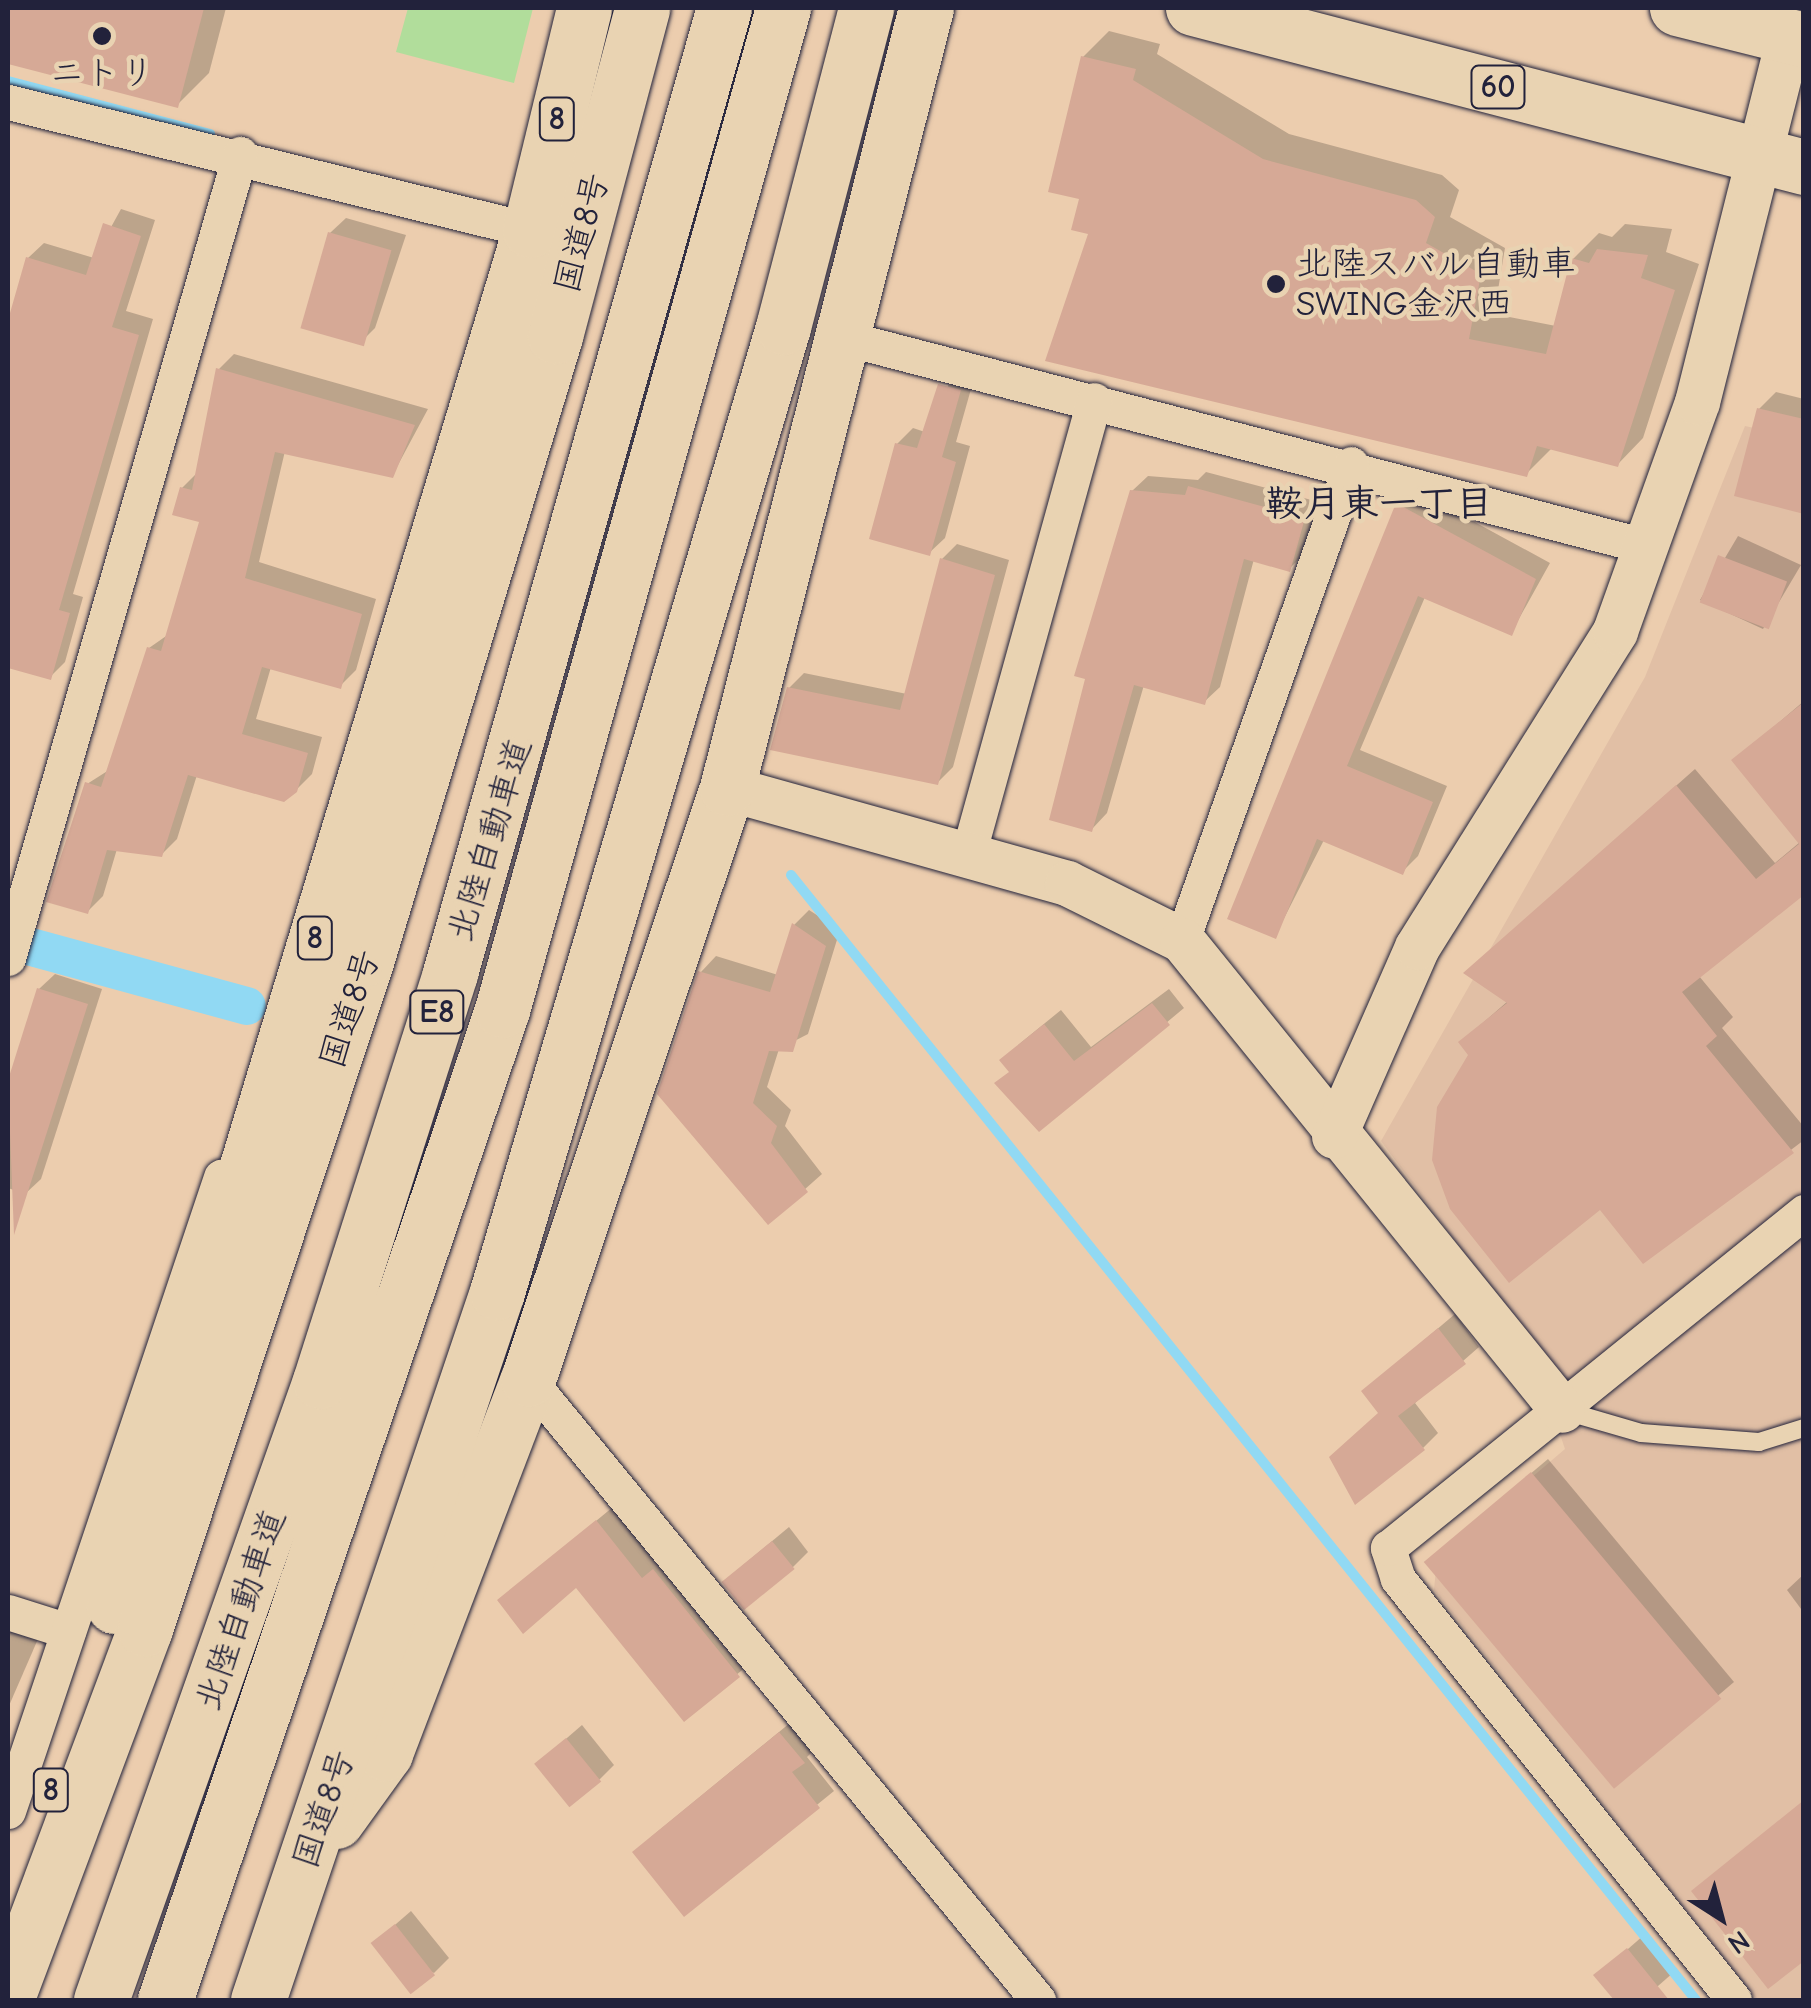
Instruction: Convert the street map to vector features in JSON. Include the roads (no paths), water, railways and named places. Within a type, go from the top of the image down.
[{"type":"main road","name":"8","points":[[8,1928],[530,230],[584,8]]},
{"type":"main road","name":"国道8号","points":[[8,1995],[238,1360],[543,374],[642,8]]},
{"type":"main road","name":"北陸自動車道","points":[[101,2000],[314,1400],[444,991],[574,561],[724,8]]},
{"type":"main road","name":"北陸自動車道","points":[[166,2000],[502,1010],[783,8]]},
{"type":"main road","name":"国道8号","points":[[258,2000],[497,1292],[783,327],[866,8]]},
{"type":"main road","points":[[305,1864],[386,1753],[528,1379],[727,788],[837,336],[926,8]]},
{"type":"main road","name":"60","points":[[1193,8],[1782,161]]},
{"type":"main road","points":[[1676,8],[1796,28]]},
{"type":"street","points":[[1334,1136],[1417,947],[1614,631],[1649,548],[1782,161],[1796,28]]},
{"type":"street","points":[[8,102],[240,154],[530,230]]},
{"type":"street","points":[[10,939],[240,154]]},
{"type":"street","points":[[837,336],[1351,464],[1649,548]]},
{"type":"street","points":[[968,855],[1094,400]]},
{"type":"street","points":[[1182,940],[1351,464]]},
{"type":"street","points":[[727,788],[1067,883],[1182,940],[1334,1136],[1562,1410]]},
{"type":"street","points":[[8,1810],[197,1231],[288,1026]]},
{"type":"street","points":[[1734,2000],[1398,1579],[1388,1548],[1804,1212]]},
{"type":"street","points":[[528,1379],[1038,2000]]},
{"type":"street","points":[[8,1612],[68,1631]]},
{"type":"lane","points":[[1562,1410],[1641,1433],[1760,1442],[1804,1428]]},
{"type":"waterway","points":[[8,81],[210,134]]},
{"type":"waterway","points":[[791,875],[1696,2000]]},
{"type":"waterway","points":[[24,945],[247,1006]]},
{"type":"place","name":"ニトリ","points":[[102,36]]},
{"type":"place","name":"北陸スバル自動車 SWING金沢西","points":[[1276,284]]},
{"type":"district","name":"鞍月東一丁目","points":[[1379,505]]}]
